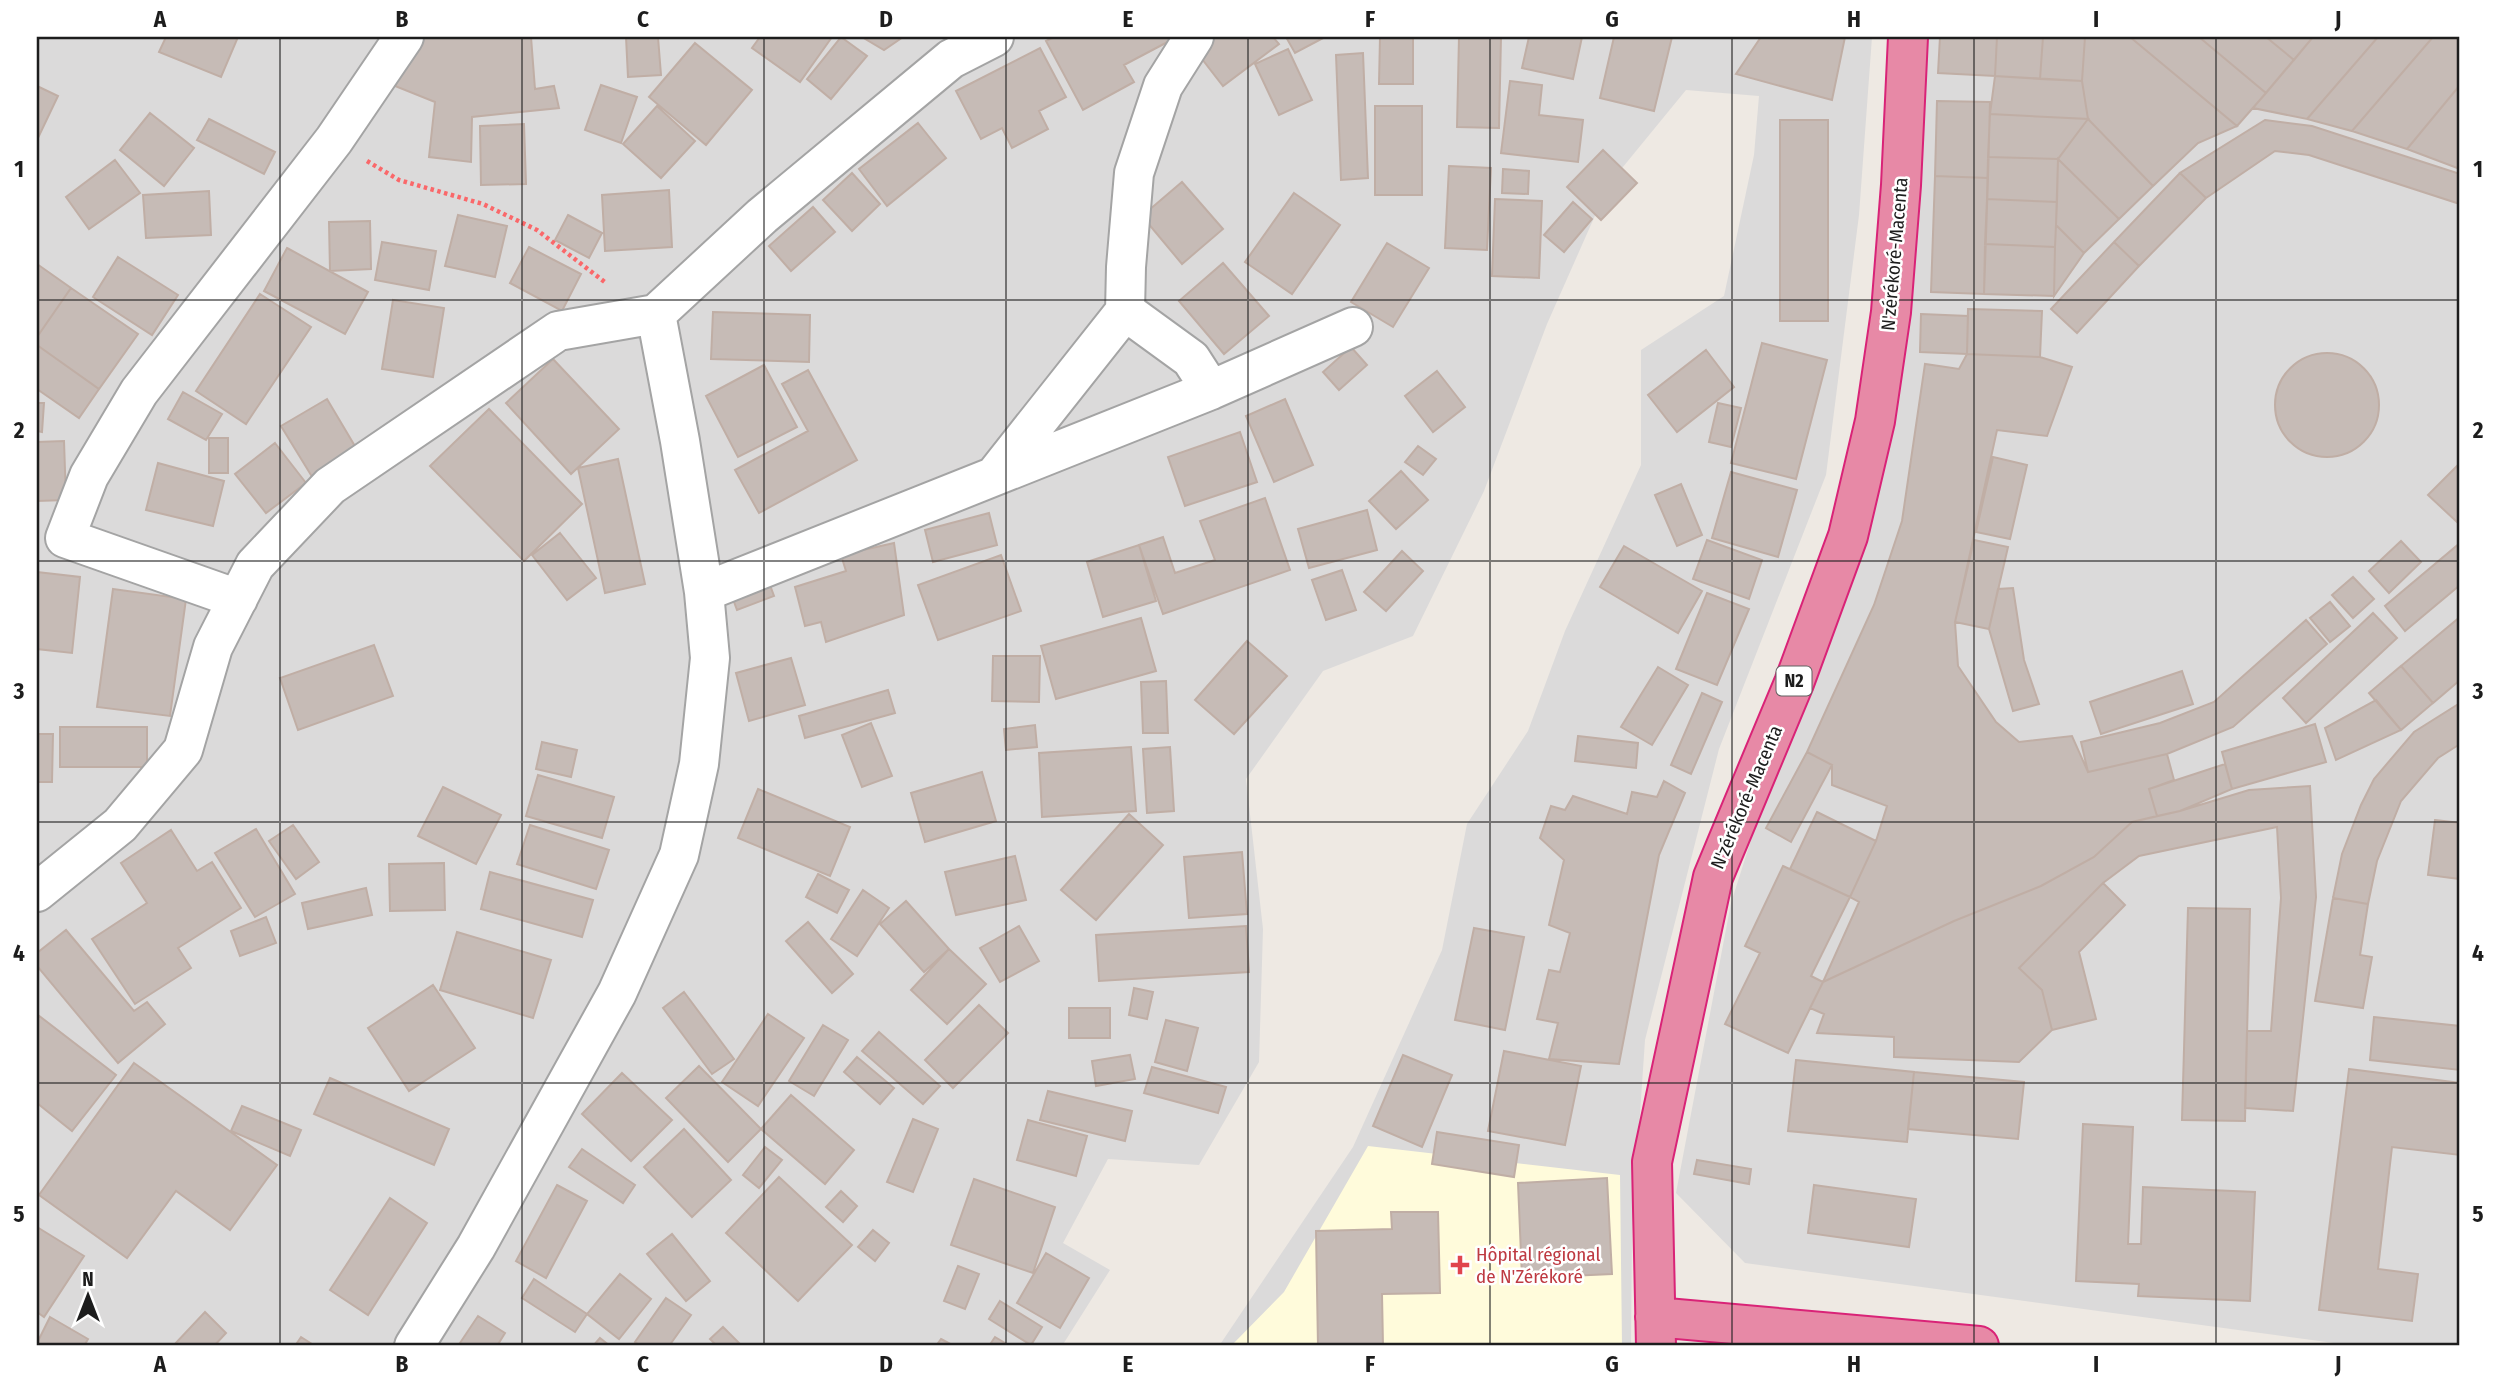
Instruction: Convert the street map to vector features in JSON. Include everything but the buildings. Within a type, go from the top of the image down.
[{"type":"highway","name":"N'zérékoré-Macenta","points":[[1655,1332],[1652,1162],[1713,877],[1794,683],[1848,536],[1875,421],[1891,312],[1901,185],[1908,37]]},
{"type":"highway","points":[[1655,1332],[1979,1346]]},
{"type":"street","points":[[238,598],[65,538],[89,476],[139,392],[334,141],[404,37]]},
{"type":"street","points":[[37,892],[120,825],[183,750],[214,648],[255,565],[330,486],[558,331],[656,314],[951,48],[994,37]]},
{"type":"street","points":[[996,475],[1125,310],[1134,173],[1163,86],[1194,37]]},
{"type":"street","points":[[1125,310],[1192,359],[1211,390]]},
{"type":"street","points":[[414,1346],[476,1247],[617,993],[679,855],[699,764],[710,658],[704,592],[656,314]]},
{"type":"street","points":[[704,592],[1211,390],[1353,327]]},
{"type":"path","points":[[334,141],[398,180],[483,204],[537,230],[600,280],[656,314]]},
{"type":"shaded area","points":[[37,37],[1872,37],[1859,215],[1826,475],[1719,749],[1645,1040],[1632,1231],[1631,1346],[1219,1346],[1353,1147],[1442,950],[1467,824],[1528,731],[1565,631],[1641,465],[1641,350],[1724,296],[1754,155],[1759,96],[1686,90],[1609,184],[1547,324],[1484,491],[1413,636],[1323,671],[1246,779],[1263,929],[1259,1062],[1199,1165],[1108,1159],[1063,1243],[1110,1270],[1062,1346],[37,1346]]},
{"type":"shaded area","points":[[1921,37],[2460,37],[2460,1346],[2356,1346],[1745,1263],[1676,1193],[1731,903],[1772,774],[1889,449],[1909,296]]},
{"type":"shaded area","name":"Hôpital régional de N'Zérékoré","points":[[1368,1146],[1620,1175],[1622,1346],[1231,1346],[1284,1292]]},
{"type":"place","name":"Hôpital régional de N'Zérékoré","points":[[1460,1265]]}]
